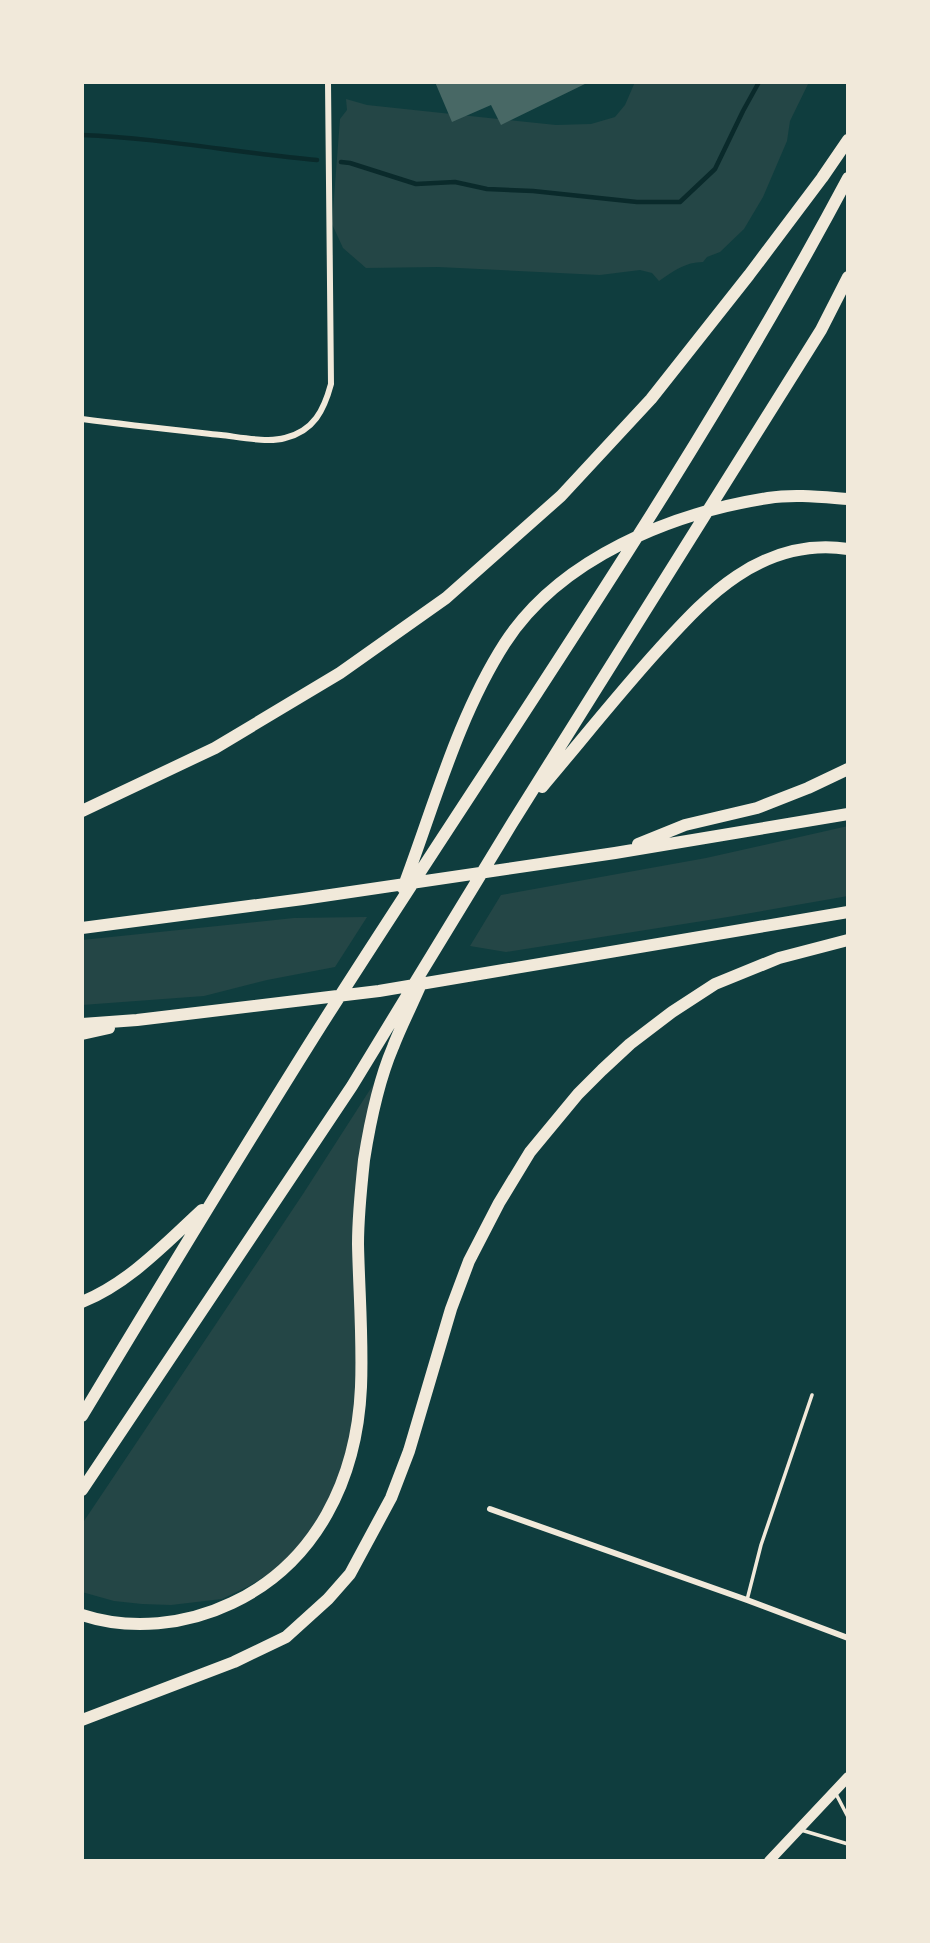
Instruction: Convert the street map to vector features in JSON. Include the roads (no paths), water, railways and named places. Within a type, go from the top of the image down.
[{"type":"highway","points":[[82,811],[215,748],[340,673],[446,598],[561,496],[651,399],[749,275],[848,140]]},
{"type":"highway","points":[[82,1416],[212,1200],[584,622],[722,400],[848,178]]},
{"type":"highway","points":[[82,1490],[352,1086],[511,825],[821,330],[848,277]]},
{"type":"highway","points":[[391,920],[458,737],[479,688],[506,640],[534,607],[563,581],[593,560],[624,543],[688,516],[770,498],[807,496],[848,499]]},
{"type":"highway","points":[[511,825],[641,669],[694,611],[737,576],[774,557],[814,547],[848,549]]},
{"type":"highway","points":[[615,853],[685,825],[757,808],[848,769]]},
{"type":"highway","points":[[82,928],[615,853],[848,814]]},
{"type":"highway","points":[[82,1024],[255,1007],[379,991],[848,912]]},
{"type":"highway","points":[[87,1617],[134,1624],[168,1623],[195,1618],[226,1606],[268,1582],[300,1553],[323,1524],[342,1483],[361,1391],[359,1205],[374,1105],[392,1049],[445,933]]},
{"type":"highway","points":[[82,1720],[234,1662],[286,1637],[328,1599],[350,1574],[391,1499],[410,1451],[451,1309],[469,1261],[499,1203],[530,1152],[578,1094],[602,1070],[629,1044],[672,1012],[715,984],[779,958],[848,940]]},
{"type":"highway","points":[[82,1034],[137,1020]]},
{"type":"highway","points":[[82,1302],[106,1291],[144,1264],[212,1200]]},
{"type":"main road","points":[[769,1861],[848,1777]]},
{"type":"street","points":[[82,419],[255,439],[284,439],[300,432],[322,411],[331,384],[328,82]]},
{"type":"street","points":[[490,1509],[848,1638]]},
{"type":"lane","points":[[747,1600],[761,1545],[812,1395]]},
{"type":"lane","points":[[835,1791],[848,1817]]},
{"type":"lane","points":[[799,1829],[848,1844]]},
{"type":"waterway","points":[[341,162],[416,184],[455,182],[487,189],[637,202],[680,202],[715,169],[759,82]]},
{"type":"waterway","points":[[82,135],[141,139],[317,160]]}]
